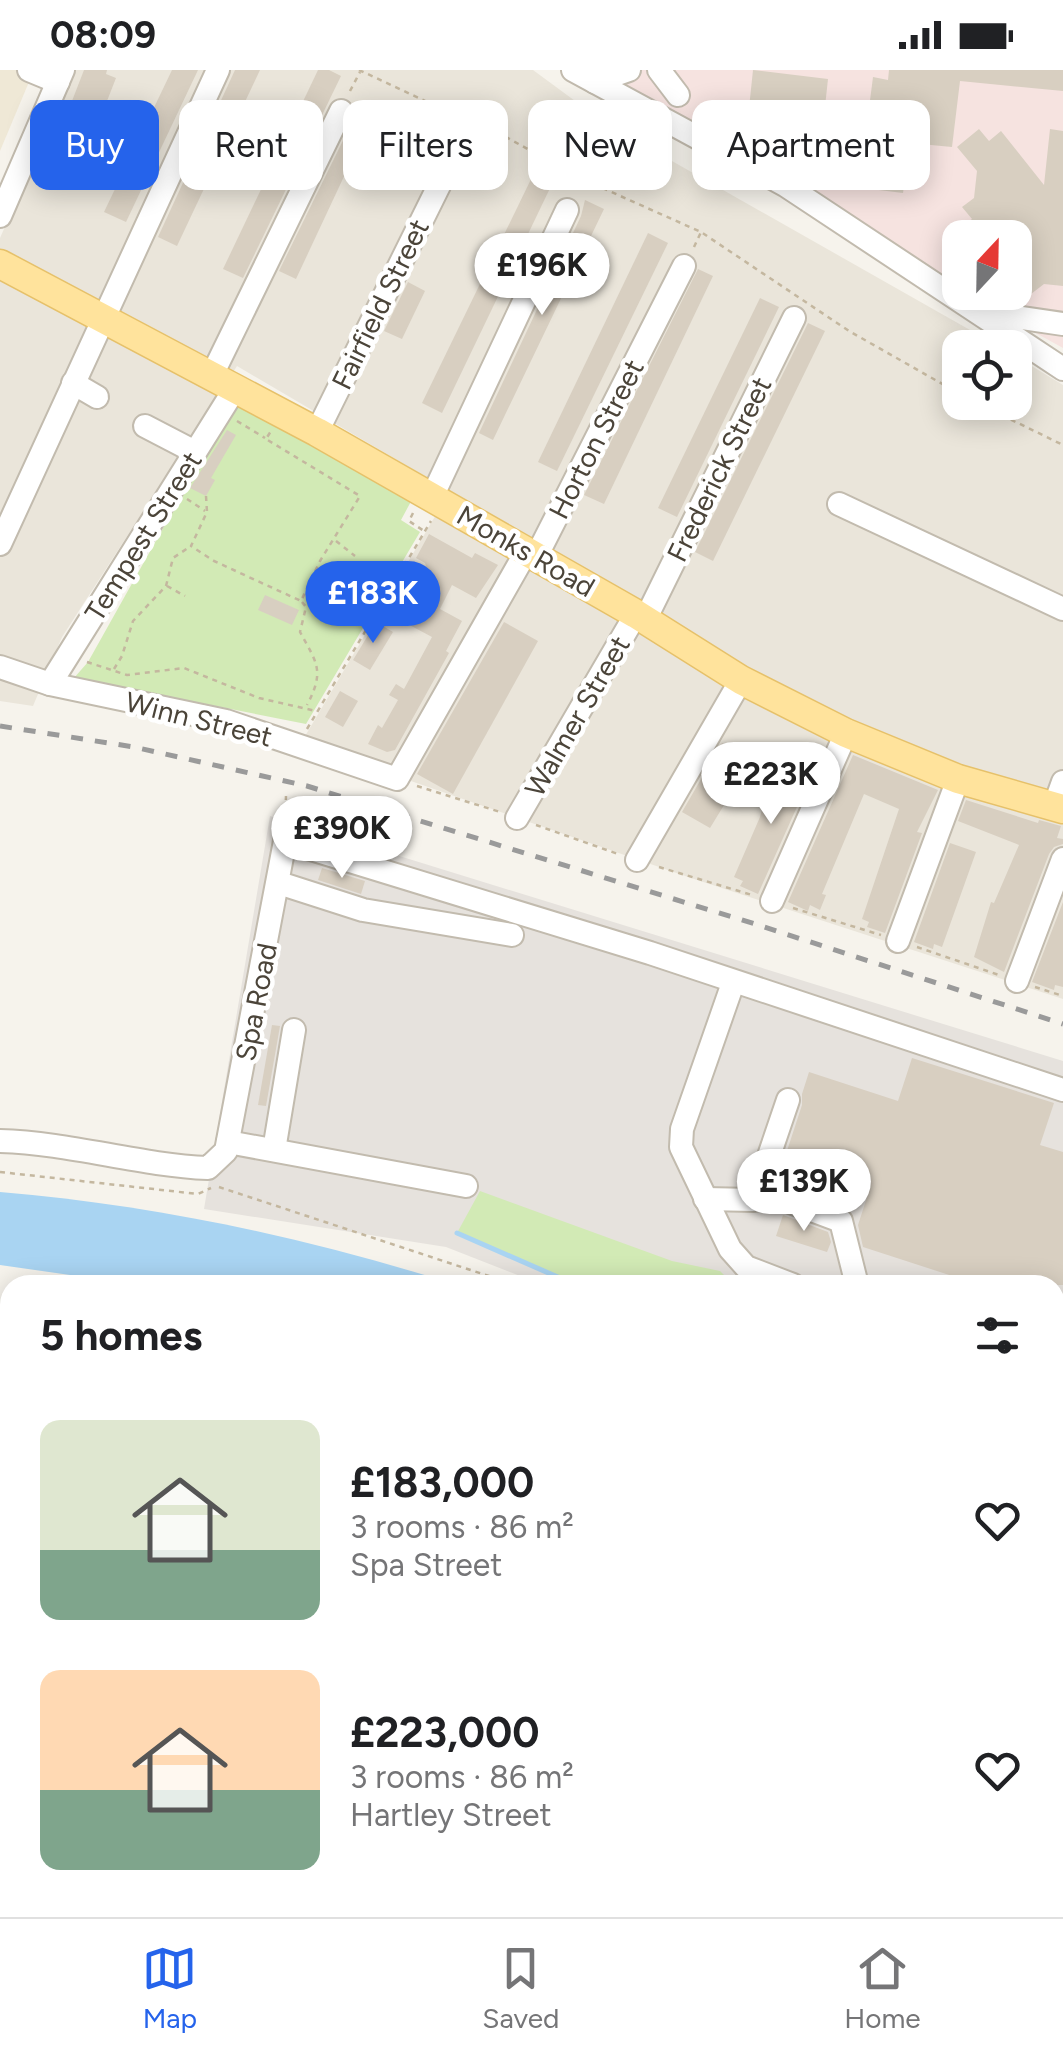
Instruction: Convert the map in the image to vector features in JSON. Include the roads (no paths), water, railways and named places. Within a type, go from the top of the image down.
[{"type":"main road","name":"Monks Road","points":[[0,264],[223,391],[283,413],[640,617],[741,680],[846,733],[958,779],[1060,799]]},
{"type":"street","points":[[0,216],[61,76],[29,70]]},
{"type":"street","points":[[573,70],[692,135]]},
{"type":"street","points":[[595,82],[629,70]]},
{"type":"street","points":[[658,70],[678,96]]},
{"type":"street","points":[[0,544],[215,75]]},
{"type":"street","name":"Tempest Street","points":[[50,684],[195,452],[341,110]]},
{"type":"street","name":"Fairfield Street","points":[[317,432],[436,190]]},
{"type":"street","points":[[793,190],[1063,369]]},
{"type":"street","points":[[432,497],[566,210]]},
{"type":"street","name":"Horton Street","points":[[397,779],[531,555],[684,266]]},
{"type":"street","points":[[978,312],[1063,324]]},
{"type":"street","name":"Frederick Street","points":[[640,617],[794,318]]},
{"type":"street","points":[[73,383],[97,397]]},
{"type":"street","points":[[145,426],[195,452]]},
{"type":"street","points":[[839,504],[1063,609]]},
{"type":"street","name":"Walmer Street","points":[[517,818],[640,617]]},
{"type":"street","name":"Winn Street","points":[[0,667],[50,684],[226,721],[397,779]]},
{"type":"street","points":[[636,860],[741,680]]},
{"type":"street","points":[[772,901],[846,733]]},
{"type":"street","points":[[898,941],[958,779]]},
{"type":"street","name":"Spa Road","points":[[228,1142],[285,841],[650,953],[733,983]]},
{"type":"street","points":[[1017,981],[1063,858]]},
{"type":"street","points":[[279,883],[363,910],[512,935]]},
{"type":"street","points":[[768,1275],[746,1266],[730,1249],[681,1146],[682,1130],[733,983],[1063,1090]]},
{"type":"street","points":[[274,1150],[294,1030]]},
{"type":"street","points":[[705,1199],[754,1200],[788,1100]]},
{"type":"street","points":[[0,1141],[50,1142],[175,1167],[208,1168],[226,1151],[228,1142],[466,1186]]},
{"type":"street","points":[[758,1190],[841,1221],[854,1275]]},
{"type":"water","points":[[0,1192],[116,1205],[231,1226],[423,1275],[70,1275],[0,1265]]},
{"type":"waterway","points":[[457,1233],[553,1275]]},
{"type":"railway","points":[[0,726],[134,747],[307,786],[1063,1024]]}]
